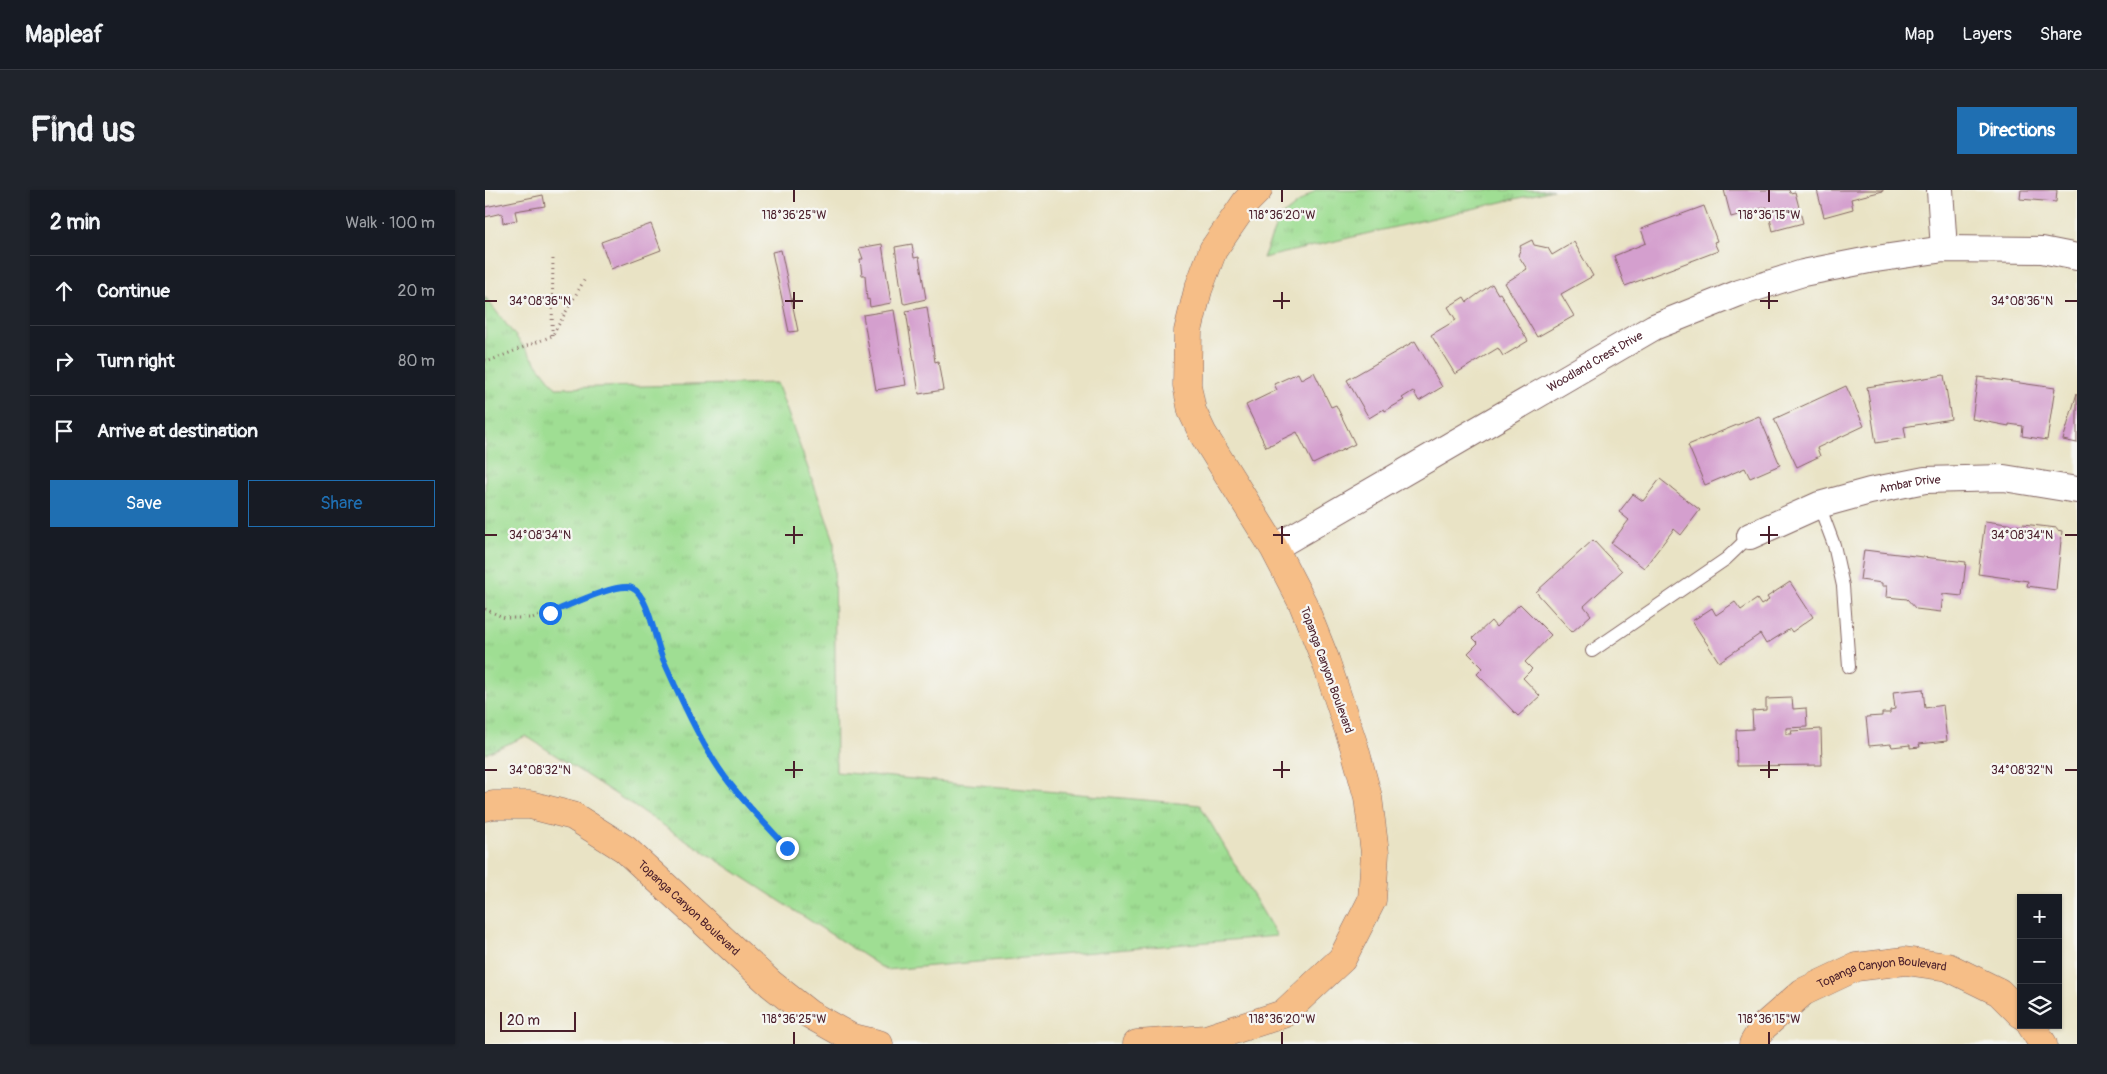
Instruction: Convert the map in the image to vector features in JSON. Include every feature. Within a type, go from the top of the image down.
[{"type":"main road","name":"Topanga Canyon Boulevard","points":[[1137,1044],[1206,1039],[1283,1014],[1342,959],[1372,900],[1375,853],[1369,797],[1325,659],[1303,604],[1274,548],[1203,434],[1192,411],[1187,385],[1188,331],[1197,290],[1213,250],[1246,202],[1258,190]]},
{"type":"main road","name":"Topanga Canyon Boulevard","points":[[485,807],[493,805],[530,805],[573,816],[625,849],[771,984],[809,1014],[850,1037],[879,1044]]},
{"type":"main road","name":"Topanga Canyon Boulevard","points":[[1753,1044],[1763,1028],[1803,992],[1856,967],[1905,961],[1948,967],[1999,992],[2017,1010]]},
{"type":"main road","points":[[2034,1029],[2043,1044]]},
{"type":"street","points":[[1940,190],[1944,249]]},
{"type":"street","name":"Woodland Crest Drive","points":[[1274,548],[1655,327],[1739,293],[1803,273],[1869,260],[1944,249],[2042,250],[2077,257]]},
{"type":"street","name":"Ambar Drive","points":[[1749,536],[1819,505],[1925,480],[2004,478],[2077,490]]},
{"type":"lane","points":[[1819,505],[1835,545],[1843,586],[1849,667]]},
{"type":"lane","points":[[1592,651],[1726,559],[1749,536]]},
{"type":"path","points":[[552,336],[553,257]]},
{"type":"path","points":[[485,360],[489,361],[552,336],[586,277]]},
{"type":"path","points":[[485,610],[505,618],[532,618],[615,588],[629,586],[638,591],[644,601],[662,657],[701,736],[724,776],[787,848]]},
{"type":"green space","points":[[1315,190],[1553,190],[1263,258],[1279,218]]},
{"type":"green space","points":[[485,297],[556,388],[777,383],[834,540],[836,772],[1200,805],[1277,936],[886,970],[526,736],[485,754]]},
{"type":"building","points":[[1724,190],[1789,190],[1790,193],[1795,192],[1803,223],[1773,231],[1767,207],[1731,217]]},
{"type":"building","points":[[1817,190],[1883,191],[1851,199],[1853,209],[1824,217]]},
{"type":"building","points":[[2021,190],[2057,190],[2056,202],[2020,199]]},
{"type":"building","points":[[543,195],[545,206],[515,211],[517,220],[503,223],[502,213],[485,217],[485,207]]},
{"type":"building","points":[[1704,206],[1717,241],[1714,242],[1718,251],[1625,286],[1614,256],[1646,243],[1641,229]]},
{"type":"building","points":[[651,224],[661,250],[611,269],[601,242]]},
{"type":"building","points":[[1532,240],[1534,245],[1548,248],[1552,255],[1574,242],[1593,276],[1561,294],[1574,316],[1537,337],[1505,283],[1527,269],[1518,255],[1520,246]]},
{"type":"building","points":[[882,244],[891,303],[870,307],[869,299],[867,300],[865,275],[862,275],[860,259],[863,259],[859,248]]},
{"type":"building","points":[[912,244],[914,258],[919,257],[926,299],[905,304],[903,303],[895,247]]},
{"type":"building","points":[[781,250],[798,331],[789,332],[772,252]]},
{"type":"building","points":[[1492,284],[1498,294],[1500,293],[1528,341],[1503,356],[1498,348],[1455,374],[1431,335],[1456,320],[1448,307],[1464,297],[1467,302]]},
{"type":"building","points":[[927,307],[935,362],[938,361],[943,390],[919,394],[906,311]]},
{"type":"building","points":[[894,310],[906,385],[876,390],[863,315]]},
{"type":"building","points":[[1415,341],[1442,387],[1419,401],[1413,391],[1402,398],[1404,400],[1369,418],[1347,380]]},
{"type":"building","points":[[1314,372],[1331,407],[1336,405],[1355,444],[1313,464],[1297,432],[1266,447],[1246,405],[1277,390],[1274,384],[1298,373],[1301,379]]},
{"type":"building","points":[[1944,375],[1951,419],[1904,427],[1906,438],[1876,443],[1867,387]]},
{"type":"building","points":[[1978,377],[2055,388],[2047,440],[2022,436],[2023,426],[2009,424],[2009,426],[1972,419]]},
{"type":"building","points":[[1846,386],[1864,426],[1817,448],[1820,456],[1797,467],[1774,419]]},
{"type":"building","points":[[2077,393],[2077,443],[2063,440]]},
{"type":"building","points":[[1759,416],[1780,465],[1750,478],[1745,468],[1705,485],[1688,445]]},
{"type":"building","points":[[1660,479],[1700,510],[1681,535],[1674,529],[1644,568],[1611,543],[1629,520],[1619,512],[1633,494],[1643,501]]},
{"type":"building","points":[[1985,521],[2057,528],[2057,530],[2062,531],[2056,590],[2027,586],[2028,581],[1978,574]]},
{"type":"building","points":[[1593,540],[1622,571],[1584,606],[1591,615],[1572,632],[1536,592]]},
{"type":"building","points":[[1864,550],[1966,562],[1962,596],[1943,594],[1941,612],[1916,609],[1907,599],[1886,597],[1887,586],[1882,586],[1882,583],[1860,580]]},
{"type":"building","points":[[1790,582],[1813,617],[1792,632],[1790,629],[1766,644],[1760,634],[1719,662],[1692,621],[1712,608],[1716,615],[1735,602],[1741,610],[1757,599],[1761,605],[1769,600],[1767,597]]},
{"type":"building","points":[[1520,604],[1551,635],[1525,662],[1532,669],[1523,678],[1540,696],[1518,716],[1477,674],[1483,668],[1468,653],[1478,643],[1473,638],[1491,621],[1496,627]]},
{"type":"building","points":[[1923,689],[1925,708],[1943,705],[1947,741],[1919,744],[1920,747],[1910,748],[1910,745],[1892,747],[1891,744],[1869,746],[1866,717],[1882,716],[1882,713],[1890,713],[1890,710],[1895,709],[1893,692]]},
{"type":"building","points":[[1792,698],[1793,709],[1806,708],[1807,727],[1786,728],[1786,734],[1792,734],[1791,731],[1821,729],[1822,765],[1737,766],[1736,730],[1753,729],[1752,711],[1766,710],[1766,699]]},
{"type":"route","points":[[550,613],[615,588],[629,586],[638,591],[644,601],[662,657],[701,736],[724,776],[787,848]]}]
